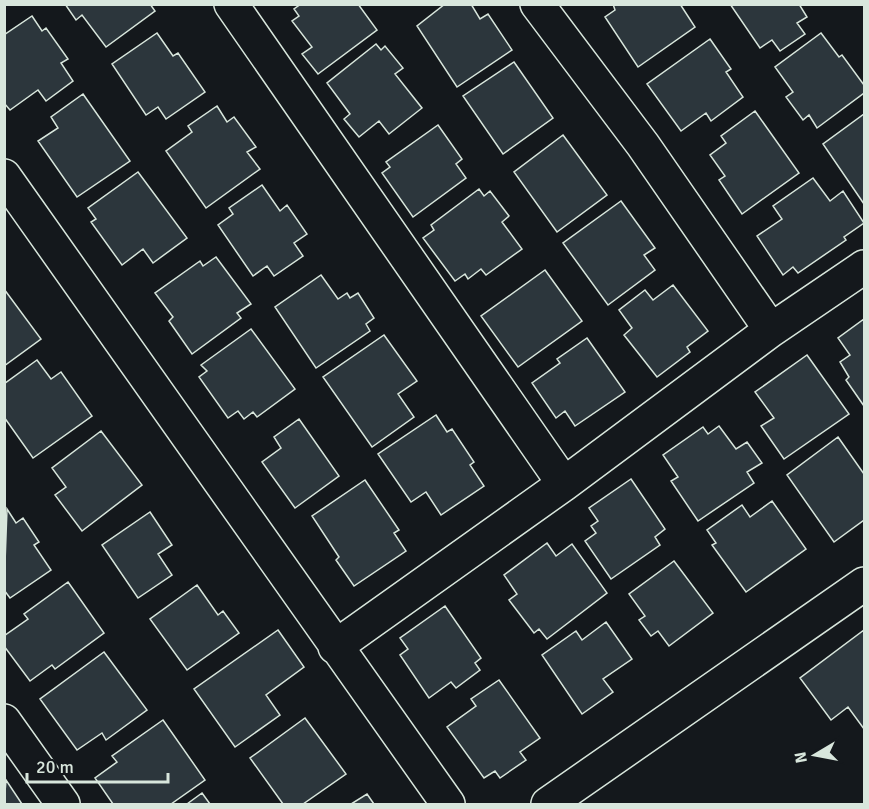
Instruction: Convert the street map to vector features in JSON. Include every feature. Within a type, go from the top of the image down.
[{"type":"street","points":[[231,4],[564,484]]},
{"type":"street","points":[[537,4],[643,145],[771,330]]},
{"type":"street","points":[[4,176],[448,804]]},
{"type":"street","points":[[335,647],[564,484],[771,330],[864,267]]},
{"type":"street","points":[[548,804],[864,584]]},
{"type":"street","points":[[4,721],[63,804]]},
{"type":"building","points":[[65,4],[150,4],[155,11],[106,47],[82,15],[76,20]]},
{"type":"building","points":[[301,4],[358,4],[377,30],[318,74],[302,54],[312,47],[292,21],[299,16],[294,9]]},
{"type":"building","points":[[445,4],[471,4],[480,19],[488,14],[512,50],[457,87],[417,26]]},
{"type":"building","points":[[613,4],[680,4],[695,27],[638,67],[605,17],[615,10]]},
{"type":"building","points":[[730,4],[799,4],[807,17],[797,23],[805,34],[780,51],[772,40],[760,48]]},
{"type":"building","points":[[32,16],[42,31],[46,28],[68,59],[61,63],[73,81],[46,101],[38,90],[10,110],[4,103],[4,35]]},
{"type":"building","points":[[157,33],[173,56],[178,53],[205,92],[166,119],[158,107],[146,115],[112,64]]},
{"type":"building","points":[[821,33],[839,57],[842,55],[864,85],[864,93],[817,128],[809,115],[803,120],[786,97],[793,92],[775,67]]},
{"type":"building","points":[[710,39],[731,69],[726,72],[743,97],[711,121],[706,113],[681,131],[647,84]]},
{"type":"building","points":[[376,44],[381,50],[385,46],[403,68],[395,74],[422,108],[389,134],[379,121],[359,137],[344,119],[350,114],[327,83]]},
{"type":"building","points":[[514,62],[553,118],[503,154],[463,96]]},
{"type":"building","points":[[83,94],[130,161],[77,197],[38,141],[58,128],[51,117]]},
{"type":"building","points":[[217,106],[227,122],[234,117],[256,147],[247,152],[260,169],[206,208],[166,151],[192,132],[188,126]]},
{"type":"building","points":[[755,111],[799,173],[742,214],[719,180],[725,176],[710,155],[726,143],[721,136]]},
{"type":"building","points":[[864,114],[864,204],[823,144]]},
{"type":"building","points":[[438,125],[462,159],[456,164],[466,178],[413,217],[382,173],[390,167],[386,162]]},
{"type":"building","points":[[563,135],[607,195],[557,232],[514,172]]},
{"type":"building","points":[[138,172],[187,238],[153,263],[143,249],[122,265],[91,222],[96,219],[88,208]]},
{"type":"building","points":[[813,178],[830,201],[843,191],[864,223],[844,237],[846,240],[798,273],[793,267],[783,275],[757,236],[782,219],[773,206]]},
{"type":"building","points":[[262,185],[280,211],[287,205],[307,234],[294,243],[303,256],[274,276],[267,266],[253,276],[218,225],[233,214],[229,208]]},
{"type":"building","points":[[479,189],[484,196],[490,191],[509,216],[502,222],[522,249],[486,275],[481,269],[468,279],[465,274],[455,281],[423,238],[434,230],[431,225]]},
{"type":"building","points":[[621,201],[655,248],[644,255],[655,270],[608,305],[563,243]]},
{"type":"building","points":[[216,257],[251,304],[237,313],[241,318],[192,354],[169,321],[173,317],[155,293],[200,261],[203,266]]},
{"type":"building","points":[[545,270],[582,321],[518,367],[481,316]]},
{"type":"building","points":[[321,275],[338,299],[347,293],[350,298],[358,293],[374,318],[366,324],[370,331],[316,368],[275,307]]},
{"type":"building","points":[[673,285],[708,331],[687,347],[690,352],[657,377],[624,335],[632,328],[619,310],[645,290],[653,300]]},
{"type":"building","points":[[4,289],[41,339],[4,366]]},
{"type":"building","points":[[864,319],[864,406],[846,380],[849,377],[840,362],[850,355],[838,338]]},
{"type":"building","points":[[251,329],[295,389],[257,417],[253,412],[244,419],[238,411],[228,418],[199,377],[207,371],[201,365]]},
{"type":"building","points":[[384,335],[417,381],[398,394],[414,417],[372,447],[323,377]]},
{"type":"building","points":[[587,338],[625,392],[575,426],[565,411],[556,418],[532,383],[560,363],[557,359]]},
{"type":"building","points":[[807,355],[849,414],[784,459],[761,426],[774,418],[755,392]]},
{"type":"building","points":[[37,360],[51,379],[61,372],[92,416],[33,458],[4,417],[4,384]]},
{"type":"building","points":[[436,415],[447,432],[452,429],[474,462],[470,465],[484,486],[441,515],[426,492],[411,502],[378,454]]},
{"type":"building","points":[[299,419],[339,476],[295,508],[262,462],[281,448],[274,437]]},
{"type":"building","points":[[719,426],[736,449],[747,442],[762,463],[747,472],[754,483],[698,521],[671,481],[678,477],[663,455],[703,427],[708,434]]},
{"type":"building","points":[[101,431],[142,485],[82,531],[55,495],[66,487],[52,468]]},
{"type":"building","points":[[838,437],[864,474],[864,520],[834,542],[787,475]]},
{"type":"building","points":[[631,479],[665,529],[655,537],[660,545],[611,579],[585,541],[596,533],[591,526],[598,521],[589,508]]},
{"type":"building","points":[[365,480],[399,530],[394,533],[406,551],[354,586],[336,560],[339,557],[312,516]]},
{"type":"building","points":[[772,501],[806,549],[746,592],[712,545],[716,543],[707,530],[742,505],[750,517]]},
{"type":"building","points":[[7,509],[16,523],[23,518],[39,542],[34,545],[51,570],[10,598],[4,590]]},
{"type":"building","points":[[150,512],[172,545],[158,554],[172,575],[138,598],[102,545]]},
{"type":"building","points":[[547,543],[556,556],[572,544],[607,593],[547,639],[539,629],[534,633],[509,600],[517,594],[504,575]]},
{"type":"building","points":[[674,561],[713,613],[669,646],[658,631],[651,636],[639,620],[645,616],[629,594]]},
{"type":"building","points":[[68,582],[104,633],[55,669],[52,665],[30,681],[4,646],[4,636],[28,619],[24,614]]},
{"type":"building","points":[[197,585],[218,615],[223,611],[239,633],[187,670],[150,619]]},
{"type":"building","points":[[445,606],[481,658],[475,663],[480,670],[456,688],[451,682],[429,698],[400,655],[408,649],[400,638]]},
{"type":"building","points":[[606,622],[632,659],[603,679],[613,692],[582,714],[542,655],[576,631],[582,640]]},
{"type":"building","points":[[278,630],[304,667],[266,695],[280,715],[235,747],[194,689]]},
{"type":"building","points":[[864,630],[864,729],[848,707],[831,720],[800,678]]},
{"type":"building","points":[[104,652],[147,710],[106,740],[102,733],[77,750],[40,699]]},
{"type":"building","points":[[499,680],[540,738],[520,752],[526,760],[500,778],[495,771],[484,778],[447,727],[476,706],[471,699]]},
{"type":"building","points":[[305,718],[346,774],[303,804],[283,804],[250,758]]},
{"type":"building","points":[[163,720],[205,780],[171,804],[113,804],[95,778],[117,762],[112,756]]},
{"type":"building","points":[[6,780],[22,804],[4,804]]},
{"type":"building","points":[[202,793],[210,804],[187,804]]},
{"type":"building","points":[[367,794],[374,804],[351,804]]}]
